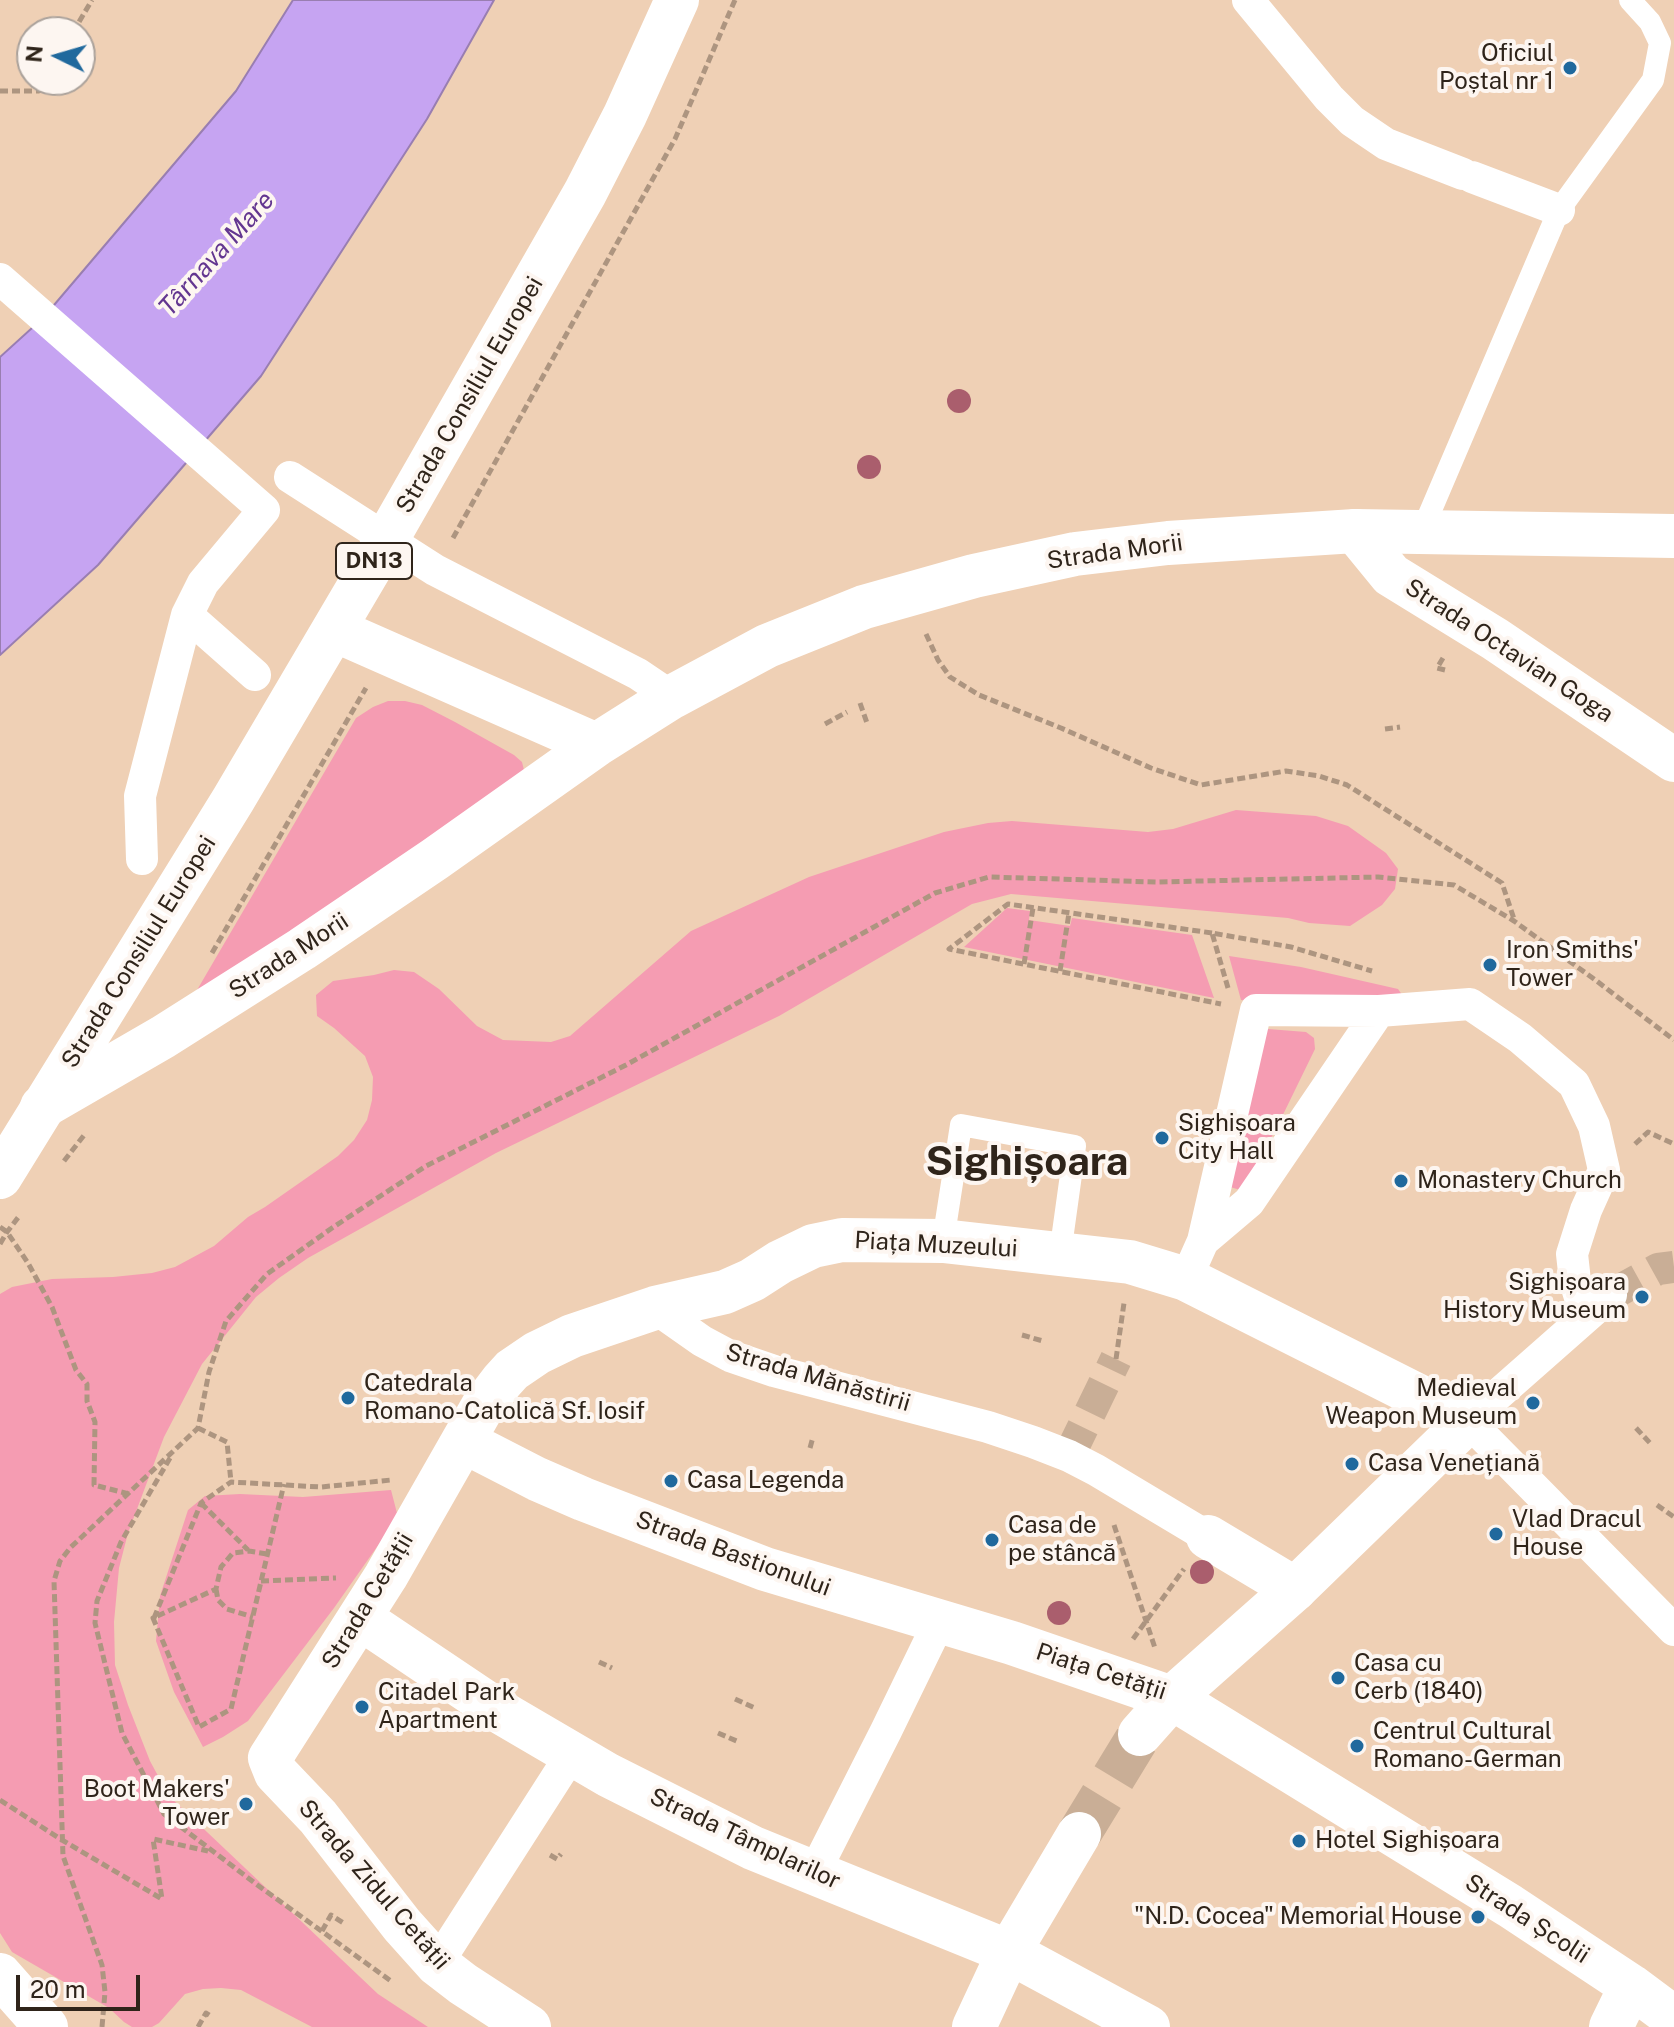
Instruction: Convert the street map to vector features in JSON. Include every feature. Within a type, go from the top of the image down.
[{"type":"main road","name":"Strada Consiliul Europei","points":[[42,1107],[335,630],[585,193],[638,88],[677,0]]},
{"type":"main road","name":"Strada Morii","points":[[0,1177],[42,1107],[163,1037],[302,949],[596,745],[672,697],[767,646],[864,607],[974,576],[1075,554],[1168,543],[1355,531],[1674,536]]},
{"type":"main road","name":"Strada Octavian Goga","points":[[1355,531],[1391,575],[1495,639],[1674,760]]},
{"type":"main road","points":[[335,630],[596,745]]},
{"type":"main road","name":"Piața Muzeului","points":[[655,1308],[725,1292],[813,1246],[842,1240],[943,1241],[1130,1262],[1195,1260]]},
{"type":"main road","points":[[1195,1260],[1468,1421]]},
{"type":"main road","points":[[453,1458],[483,1406],[512,1370],[537,1353],[572,1336],[655,1308]]},
{"type":"main road","name":"Piața Cetății","points":[[1012,1643],[1172,1698],[1295,1589],[1468,1421]]},
{"type":"main road","name":"Strada Cetății","points":[[270,1758],[386,1576],[453,1458]]},
{"type":"main road","name":"Strada Bastionului","points":[[453,1458],[548,1484],[801,1582],[1012,1643]]},
{"type":"main road","points":[[1208,1537],[1295,1589]]},
{"type":"main road","name":"Strada Tâmplarilor","points":[[360,1618],[497,1710],[608,1775],[753,1848],[1009,1952],[1148,2027]]},
{"type":"main road","points":[[1140,1734],[1172,1698]]},
{"type":"main road","name":"Strada Școlii","points":[[1172,1698],[1510,1906],[1674,2018]]},
{"type":"main road","name":"Strada Zidul Cetății","points":[[270,1758],[276,1773],[318,1817],[402,1925],[437,1964],[529,2027]]},
{"type":"main road","points":[[974,2027],[1009,1952],[1079,1834]]},
{"type":"main road","points":[[0,1975],[46,2027]]},
{"type":"main road","points":[[1611,2027],[1631,1986]]},
{"type":"street","points":[[1248,0],[1329,98],[1352,121],[1386,144],[1559,210]]},
{"type":"street","points":[[0,279],[264,510],[203,583],[187,615],[140,796],[142,859]]},
{"type":"street","points":[[290,477],[435,570],[638,674],[672,697]]},
{"type":"street","points":[[187,615],[255,675]]},
{"type":"street","points":[[1195,1260],[1245,1008],[1379,1011],[1470,1004],[1520,1038],[1574,1084],[1594,1126],[1604,1170],[1586,1210],[1572,1254],[1575,1281],[1586,1317]]},
{"type":"street","points":[[1195,1260],[1249,1202],[1379,1011]]},
{"type":"street","points":[[1611,1295],[1468,1421],[1674,1630]]},
{"type":"street","name":"Strada Mănăstirii","points":[[655,1308],[702,1341],[730,1356],[774,1371],[988,1427],[1069,1456],[1208,1537]]},
{"type":"street","points":[[814,1873],[939,1622]]},
{"type":"street","points":[[437,1964],[571,1755]]},
{"type":"lane","points":[[1422,531],[1559,210],[1653,80],[1660,43],[1650,22],[1630,0]]},
{"type":"lane","points":[[943,1241],[961,1125],[1075,1146],[1060,1254]]},
{"type":"path","points":[[864,607],[926,632],[938,660],[950,677],[979,695],[1151,768],[1201,785],[1286,771],[1319,776],[1347,785],[1502,883],[1514,921]]},
{"type":"path","points":[[860,703],[867,723]]},
{"type":"path","points":[[825,724],[847,712]]},
{"type":"path","points":[[1385,729],[1400,727]]},
{"type":"path","points":[[102,2027],[105,1992],[102,1965],[63,1856],[54,1581],[60,1561],[71,1547],[198,1428],[209,1372],[226,1321],[267,1274],[426,1166],[626,1065],[935,893],[989,877],[1156,882],[1378,877],[1454,885],[1514,921],[1673,1041]]},
{"type":"path","points":[[1245,1008],[949,949],[1008,904],[1291,947],[1385,975]]},
{"type":"path","points":[[1024,964],[1033,908]]},
{"type":"path","points":[[1060,971],[1069,913]]},
{"type":"path","points":[[1212,933],[1245,1008]]},
{"type":"path","points":[[0,1227],[7,1232],[28,1263],[52,1307],[76,1370],[87,1384],[87,1401],[95,1422],[94,1485],[130,1494]]},
{"type":"path","points":[[1116,1359],[1130,1262]]},
{"type":"path","points":[[1022,1335],[1043,1341]]},
{"type":"path","points":[[198,1428],[227,1442],[231,1482]]},
{"type":"path","points":[[1636,1428],[1650,1443]]},
{"type":"path","points":[[810,1448],[813,1437]]},
{"type":"path","points":[[174,1451],[121,1542],[97,1601],[95,1623],[122,1733],[164,1814],[399,1986]]},
{"type":"path","points":[[284,1484],[231,1709],[199,1727],[153,1618],[201,1503],[231,1482],[284,1484],[321,1487],[453,1458]]},
{"type":"path","points":[[1096,1470],[1172,1698]]},
{"type":"path","points":[[201,1503],[249,1551]]},
{"type":"path","points":[[1657,1505],[1674,1517]]},
{"type":"path","points":[[1106,1675],[1208,1537]]},
{"type":"path","points":[[253,1618],[227,1609],[218,1600],[216,1589],[221,1567],[233,1553],[249,1551],[267,1554]]},
{"type":"path","points":[[261,1581],[386,1576]]},
{"type":"path","points":[[153,1618],[216,1589]]},
{"type":"path","points":[[599,1662],[612,1668]]},
{"type":"path","points":[[735,1699],[755,1708]]},
{"type":"path","points":[[718,1733],[739,1742]]},
{"type":"path","points":[[0,1800],[162,1899],[153,1839],[213,1852]]},
{"type":"path","points":[[198,2027],[206,2013],[212,2017]]},
{"type":"shaded area","points":[[388,701],[422,705],[514,755],[522,762],[524,770],[183,1014],[356,718]]},
{"type":"shaded area","points":[[1236,810],[1316,816],[1348,826],[1386,853],[1398,869],[1395,889],[1382,905],[1350,926],[1011,894],[972,904],[779,1016],[496,1153],[308,1258],[256,1297],[202,1364],[164,1437],[128,1533],[119,1568],[114,1622],[115,1665],[128,1705],[150,1761],[169,1796],[378,1994],[428,2027],[312,2027],[241,1990],[221,1988],[185,1994],[159,2023],[152,2027],[132,2027],[109,2008],[12,1952],[0,1933],[0,1294],[12,1287],[52,1279],[113,1277],[175,1267],[214,1246],[248,1217],[338,1156],[354,1140],[367,1120],[373,1077],[365,1056],[317,1016],[316,995],[333,981],[394,970],[414,972],[439,989],[477,1026],[503,1040],[551,1042],[570,1036],[691,931],[809,877],[944,832],[988,823],[1012,821],[1148,832],[1173,829]]},
{"type":"shaded area","points":[[1007,908],[1030,911],[1029,920],[1070,926],[1072,918],[1192,935],[1214,998],[964,947]]},
{"type":"shaded area","points":[[1229,956],[1301,967],[1398,989],[1405,999],[1309,1006],[1241,1000]]},
{"type":"shaded area","points":[[1268,1029],[1306,1032],[1314,1038],[1315,1049],[1244,1191],[1230,1187],[1259,1033]]},
{"type":"shaded area","points":[[391,1490],[398,1517],[334,1608],[248,1721],[203,1747],[174,1692],[156,1641],[160,1596],[188,1510],[205,1496],[303,1497]]},
{"type":"water","name":"Târnava Mare","points":[[293,0],[494,0],[427,119],[261,376],[98,565],[0,655],[0,357],[43,318],[236,91]]},
{"type":"tunnel","points":[[1611,1295],[1658,1269],[1674,1267]]},
{"type":"tunnel","points":[[1069,1456],[1116,1359]]},
{"type":"tunnel","points":[[1079,1834],[1140,1734]]},
{"type":"place","name":"Oficiul Poștal nr 1","points":[[1570,68]]},
{"type":"place","name":"Iron Smiths' Tower","points":[[1490,965]]},
{"type":"place","name":"Sighișoara City Hall","points":[[1162,1138]]},
{"type":"place","name":"Monastery Church","points":[[1401,1181]]},
{"type":"place","name":"Sighișoara History Museum","points":[[1642,1297]]},
{"type":"place","name":"Catedrala Romano-Catolică Sf. Iosif","points":[[348,1398]]},
{"type":"place","name":"Medieval Weapon Museum","points":[[1533,1403]]},
{"type":"place","name":"Casa Venețiană","points":[[1352,1464]]},
{"type":"place","name":"Casa Legenda","points":[[671,1481]]},
{"type":"place","name":"Vlad Dracul House","points":[[1496,1534]]},
{"type":"place","name":"Casa de pe stâncă","points":[[992,1540]]},
{"type":"place","name":"Casa cu Cerb (1840)","points":[[1338,1678]]},
{"type":"place","name":"Citadel Park Apartment","points":[[362,1707]]},
{"type":"place","name":"Centrul Cultural Romano-German","points":[[1357,1746]]},
{"type":"place","name":"Boot Makers' Tower","points":[[246,1804]]},
{"type":"place","name":"Hotel Sighișoara","points":[[1299,1841]]},
{"type":"place","name":"\"N.D. Cocea\" Memorial House","points":[[1478,1917]]},
{"type":"district","name":"Sighișoara","points":[[1027,1163]]}]
